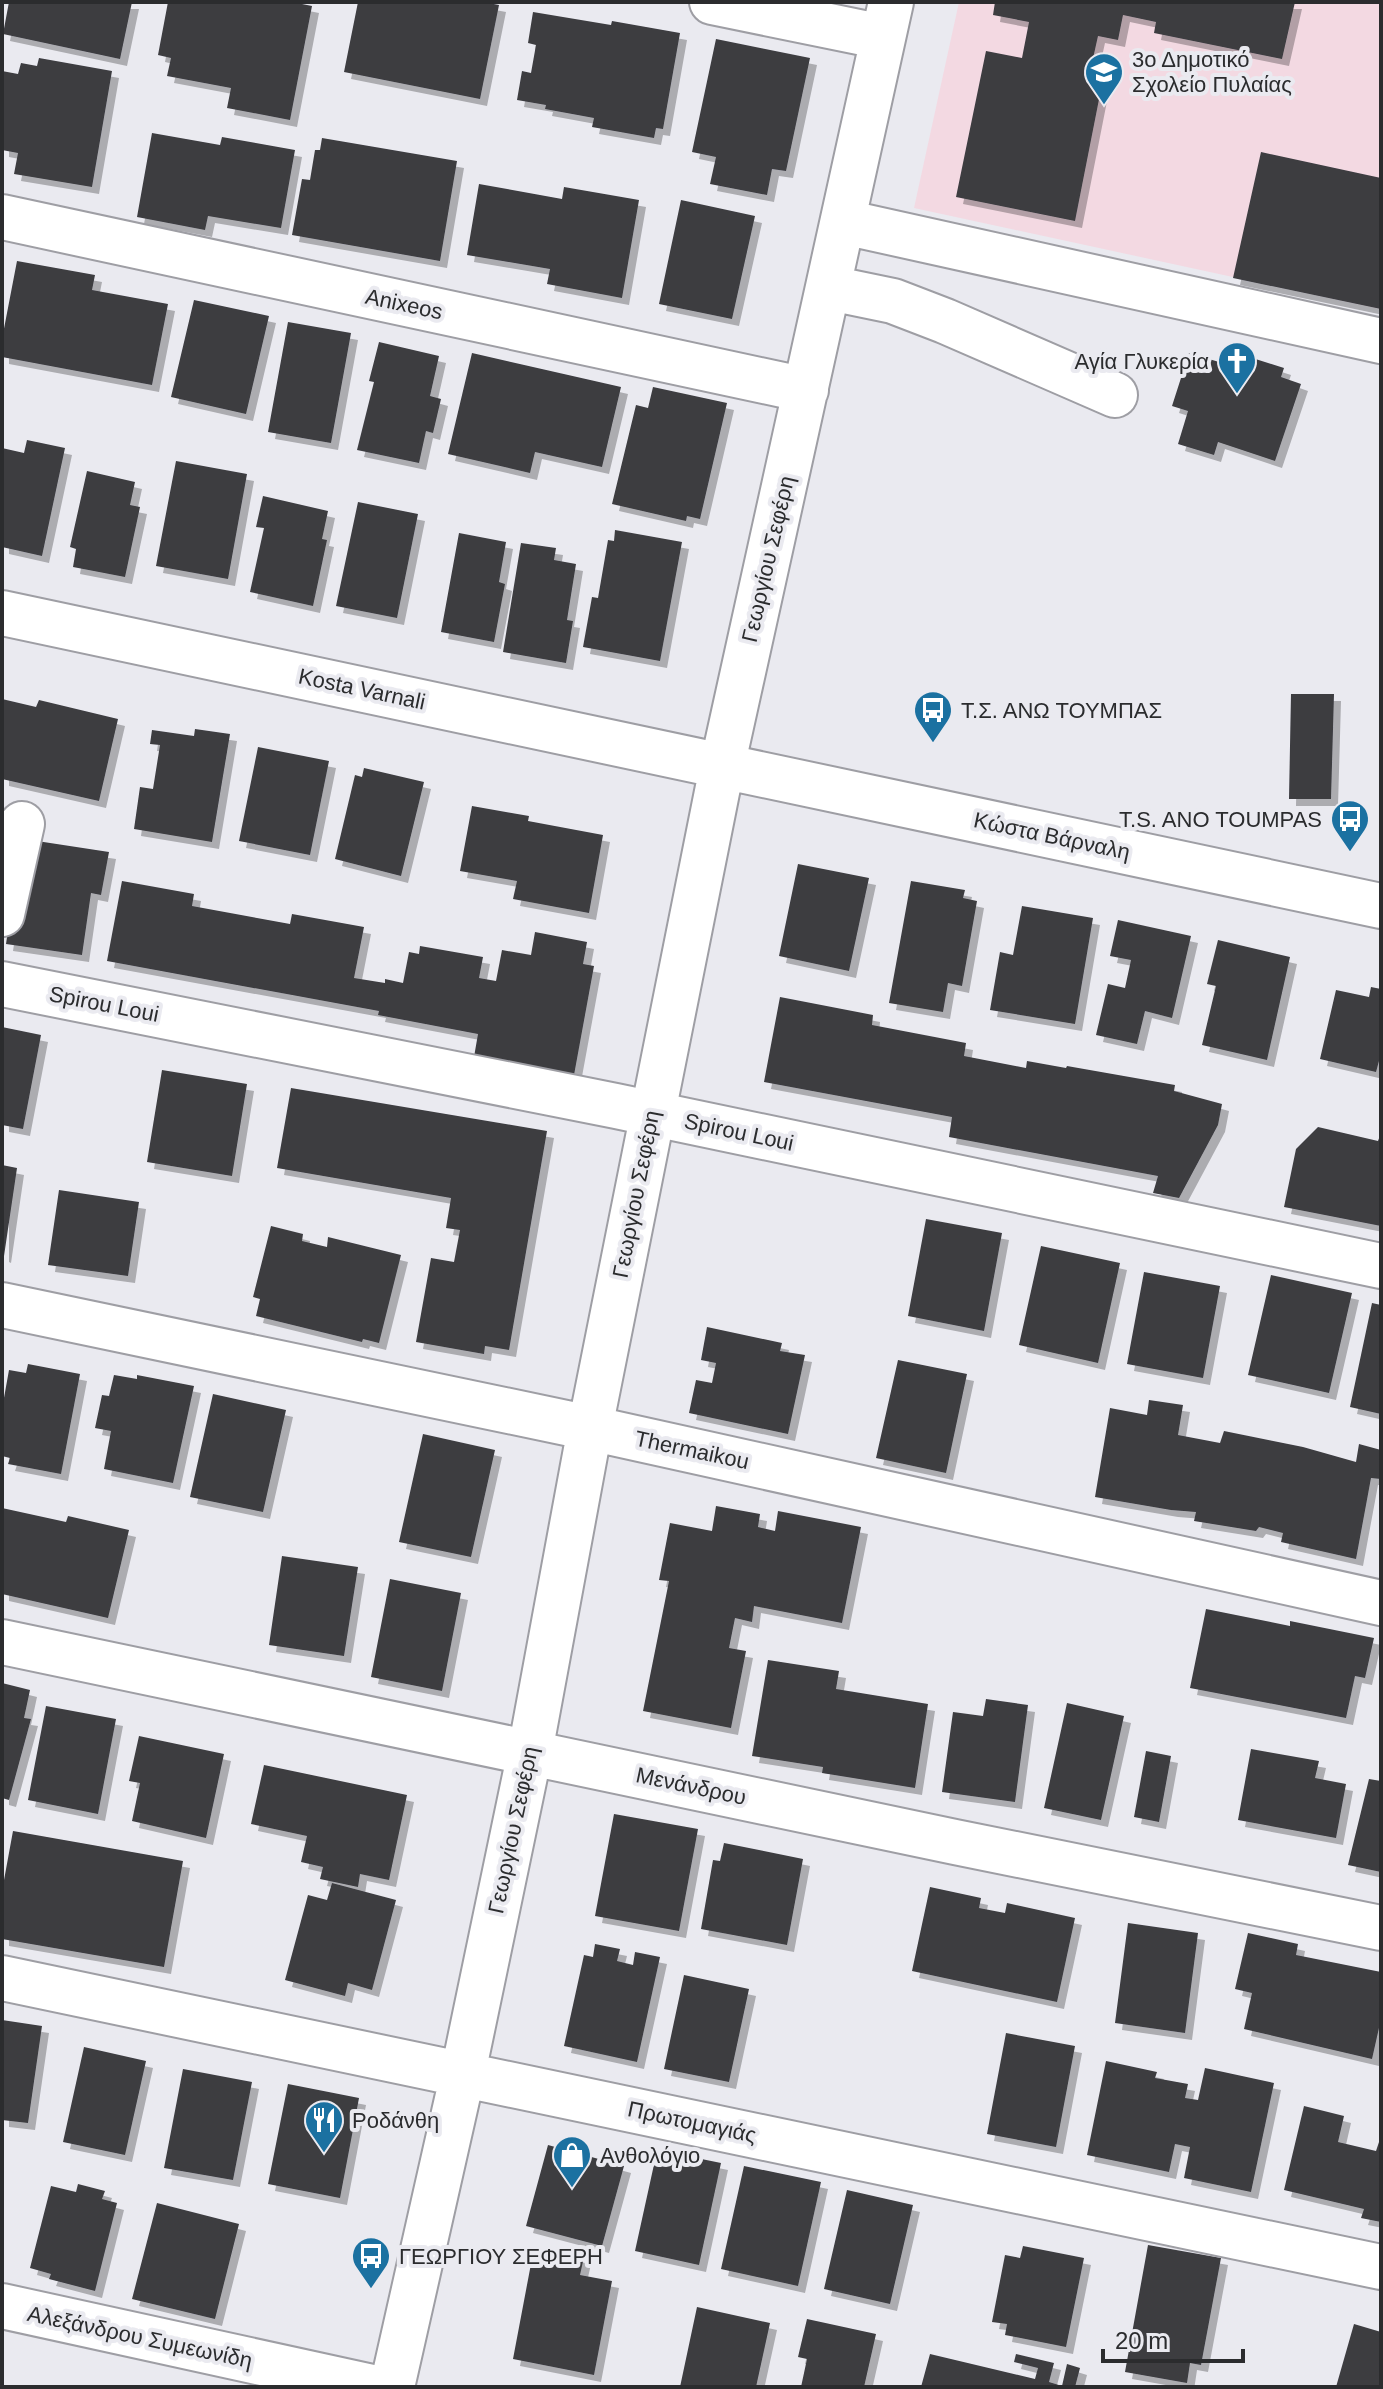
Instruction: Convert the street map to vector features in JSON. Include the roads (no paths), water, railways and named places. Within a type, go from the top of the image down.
[{"type":"street","points":[[712,2],[887,20]]},
{"type":"street","name":"Γεωργίου Σεφέρη","points":[[392,2387],[463,2073],[530,1752],[590,1428],[722,767],[887,20]]},
{"type":"street","name":"Anixeos","points":[[2,217],[806,390]]},
{"type":"street","points":[[844,222],[1381,341]]},
{"type":"street","points":[[830,288],[893,301],[1115,395]]},
{"type":"street","name":"Kosta Varnali","points":[[2,613],[622,743],[722,767]]},
{"type":"street","name":"Κώστα Βάρναλη","points":[[722,767],[1381,906]]},
{"type":"street","points":[[2,914],[22,824]]},
{"type":"street","name":"Spirou Loui","points":[[2,984],[652,1114],[1381,1266]]},
{"type":"street","name":"Thermaikou","points":[[2,1305],[590,1428],[1381,1603]]},
{"type":"street","name":"Μενάνδρου","points":[[2,1642],[1381,1928]]},
{"type":"street","name":"Πρωτομαγιάς","points":[[2,1978],[1381,2267]]},
{"type":"street","name":"Αλεξάνδρου Συμεωνίδη","points":[[2,2306],[372,2387]]},
{"type":"place","name":"3ο Δημοτικό Σχολείο Πυλαίας","points":[[1104,106]]},
{"type":"place","name":"Αγία Γλυκερία","points":[[1237,395]]},
{"type":"place","name":"Τ.Σ. ΑΝΩ ΤΟΥΜΠΑΣ","points":[[933,744]]},
{"type":"place","name":"T.S. ANO TOUMPAS","points":[[1350,853]]},
{"type":"place","name":"Ροδάνθη","points":[[324,2154]]},
{"type":"place","name":"Ανθολόγιο","points":[[572,2189]]},
{"type":"place","name":"ΓΕΩΡΓΙΟΥ ΣΕΦΕΡΗ","points":[[371,2290]]}]
